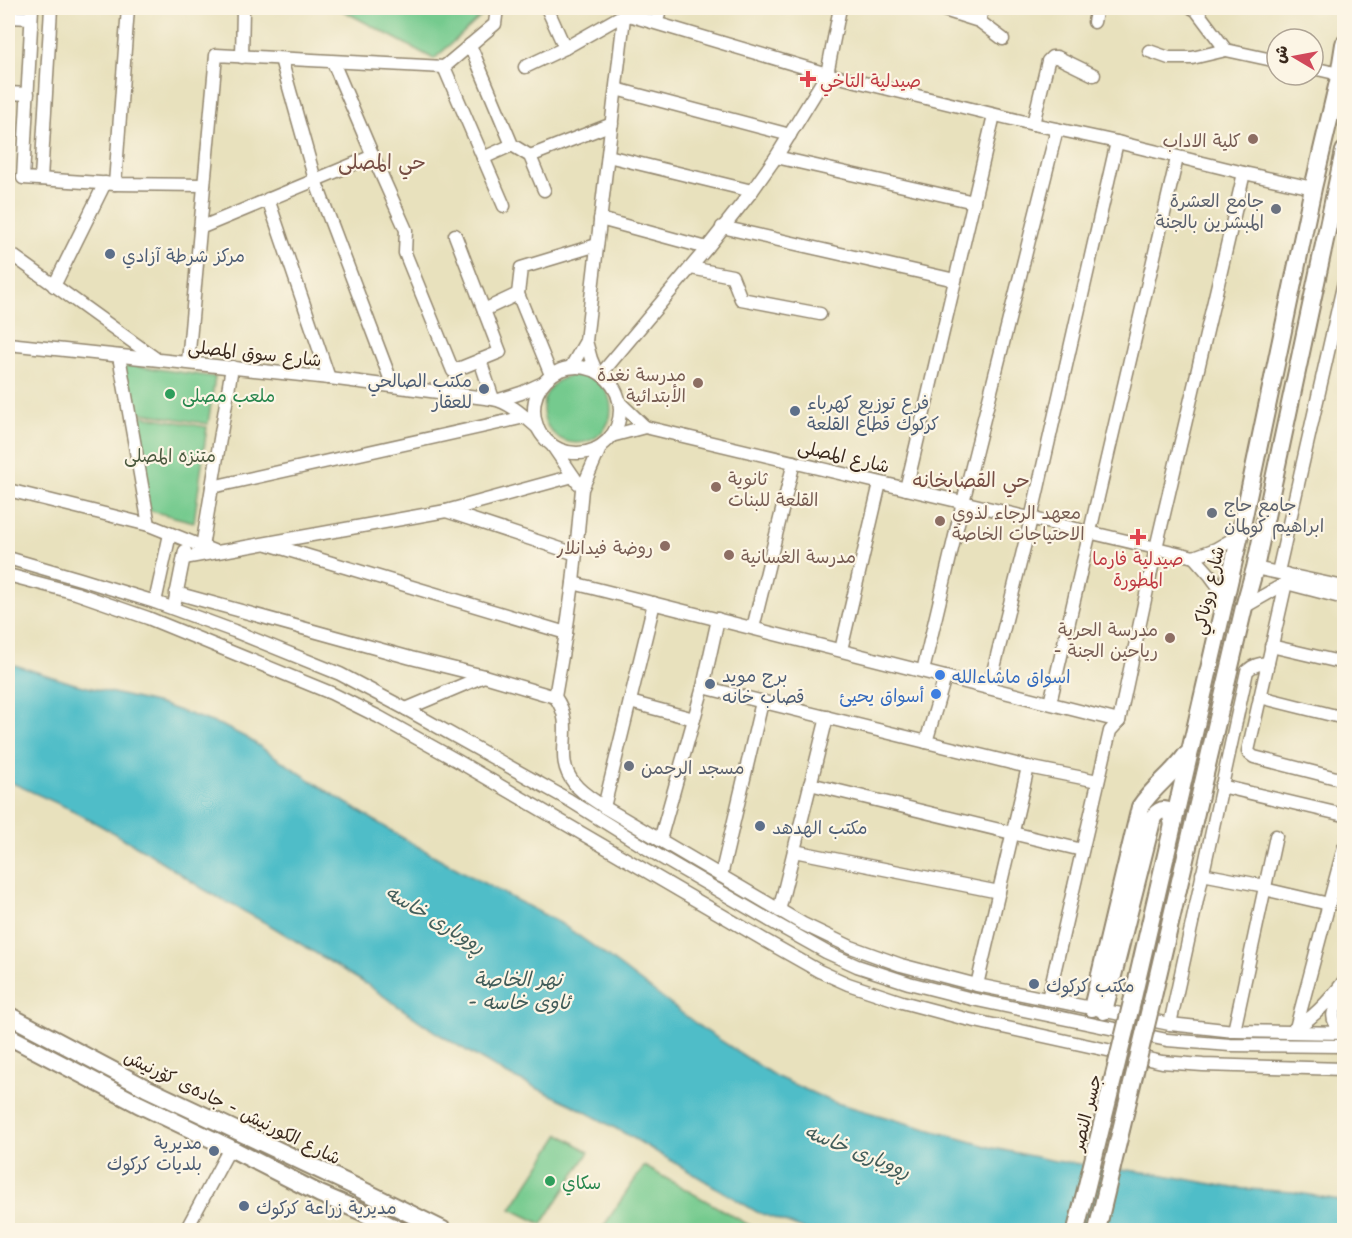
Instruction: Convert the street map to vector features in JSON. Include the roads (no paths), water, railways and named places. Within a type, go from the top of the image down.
[{"type":"main road","name":"شارع روناكي","points":[[1132,1002],[1240,535],[1344,44]]},
{"type":"main road","points":[[1097,1230],[1255,568],[1344,151]]},
{"type":"main road","points":[[1296,272],[1318,276]]},
{"type":"main road","points":[[1098,1009],[1140,807],[1146,798],[1173,773],[1190,750]]},
{"type":"main road","points":[[1098,1009],[1153,817],[1157,812],[1166,810],[1170,812],[1173,825]]},
{"type":"main road","name":"جسر النصر","points":[[1076,1230],[1132,1002]]},
{"type":"main road","name":"شارع الكورنيش - جادەی کۆرنیش","points":[[8,1015],[146,1088],[443,1230]]},
{"type":"main road","points":[[8,1036],[138,1104],[320,1194],[399,1230]]},
{"type":"main road","points":[[69,1068],[78,1052]]},
{"type":"main road","points":[[96,1082],[104,1065]]},
{"type":"street","points":[[41,179],[51,8]]},
{"type":"street","points":[[54,286],[110,183],[128,8]]},
{"type":"street","points":[[242,57],[243,8]]},
{"type":"street","points":[[188,362],[216,55],[444,67],[495,24],[497,8]]},
{"type":"street","points":[[547,8],[565,48]]},
{"type":"street","points":[[657,22],[660,8]]},
{"type":"street","points":[[599,372],[691,268],[776,157],[827,74],[840,8]]},
{"type":"street","points":[[938,8],[980,21],[1003,39]]},
{"type":"street","points":[[980,21],[983,8]]},
{"type":"street","points":[[1094,22],[1097,8]]},
{"type":"street","points":[[1192,8],[1196,10],[1226,50]]},
{"type":"street","points":[[525,67],[565,48],[625,10]]},
{"type":"street","points":[[625,10],[827,74],[1177,158],[1313,188]]},
{"type":"street","points":[[555,697],[573,583],[582,489],[601,446],[611,436],[620,415],[620,403],[616,392],[591,359],[586,341],[625,10]]},
{"type":"street","points":[[8,17],[32,13],[23,178],[110,183],[204,184]]},
{"type":"street","points":[[470,45],[512,145],[530,156],[544,190]]},
{"type":"street","points":[[1149,51],[1169,58],[1192,58],[1226,50],[1265,58]]},
{"type":"street","points":[[1033,124],[1048,61],[1052,57],[1057,57],[1094,75]]},
{"type":"street","points":[[281,59],[315,180],[393,386]]},
{"type":"street","points":[[333,62],[406,230],[405,253],[453,371],[500,352],[455,235]]},
{"type":"street","points":[[444,67],[504,206]]},
{"type":"street","points":[[1325,71],[1339,74]]},
{"type":"street","points":[[616,89],[790,135]]},
{"type":"street","points":[[8,93],[28,94]]},
{"type":"street","points":[[906,489],[994,114]]},
{"type":"street","points":[[530,156],[612,124]]},
{"type":"street","points":[[923,671],[1057,129]]},
{"type":"street","points":[[989,688],[1031,519],[1117,142]]},
{"type":"street","points":[[483,158],[512,145]]},
{"type":"street","points":[[200,228],[373,156]]},
{"type":"street","points":[[609,156],[752,191]]},
{"type":"street","points":[[776,157],[974,202]]},
{"type":"street","points":[[1050,703],[1177,158]]},
{"type":"street","points":[[1048,999],[1110,731],[1119,721],[1156,548],[1244,173]]},
{"type":"street","points":[[268,199],[329,378]]},
{"type":"street","points":[[600,219],[707,248]]},
{"type":"street","points":[[722,227],[955,280]]},
{"type":"street","points":[[547,379],[518,294],[521,268],[597,245]]},
{"type":"street","points":[[8,252],[157,359]]},
{"type":"street","points":[[691,268],[732,276],[741,299],[820,314]]},
{"type":"street","points":[[1344,282],[1283,576],[1268,663],[1248,746],[1250,754],[1254,757],[1344,780]]},
{"type":"street","points":[[484,310],[518,294]]},
{"type":"street","points":[[571,367],[586,341]]},
{"type":"street","name":"شارع سوق المصلى","points":[[8,344],[329,378],[496,400],[525,417],[538,428]]},
{"type":"street","points":[[119,356],[149,525]]},
{"type":"street","points":[[480,360],[496,400]]},
{"type":"street","points":[[599,372],[584,367],[560,370],[547,379],[536,397],[534,412],[538,428],[551,444],[576,453],[601,446]]},
{"type":"street","points":[[201,551],[232,368]]},
{"type":"street","name":"شارع سوق المصلى","points":[[496,400],[521,393],[547,379]]},
{"type":"street","points":[[620,403],[645,427]]},
{"type":"street","points":[[212,487],[525,417]]},
{"type":"street","name":"شارع المصلى","points":[[611,436],[645,427],[1194,557]]},
{"type":"street","points":[[551,444],[582,489]]},
{"type":"street","points":[[753,628],[794,462]]},
{"type":"street","points":[[184,558],[201,551],[217,552],[446,510],[573,477]]},
{"type":"street","points":[[841,650],[880,483]]},
{"type":"street","points":[[8,490],[149,525],[188,541],[201,551]]},
{"type":"street","points":[[446,510],[576,554]]},
{"type":"street","points":[[155,602],[170,534]]},
{"type":"street","points":[[1226,597],[1194,557],[1216,549],[1240,535]]},
{"type":"street","points":[[173,609],[188,541]]},
{"type":"street","points":[[266,543],[566,633]]},
{"type":"street","points":[[8,558],[155,602],[340,674],[569,800],[659,856],[826,952],[857,966],[909,983],[992,1003],[1167,1040],[1267,1045],[1344,1037]]},
{"type":"street","points":[[1255,568],[1344,598]]},
{"type":"street","points":[[8,576],[76,593],[168,625],[332,693],[456,760],[766,942],[848,984],[902,1002],[966,1019],[1162,1062],[1344,1069]]},
{"type":"street","points":[[1244,607],[1283,576],[1344,587]]},
{"type":"street","points":[[76,593],[80,579]]},
{"type":"street","points":[[573,583],[1119,721]]},
{"type":"street","points":[[176,593],[555,697],[566,720],[564,761],[569,777],[580,790],[604,807],[779,910],[826,936],[875,956],[926,973],[977,985],[1170,1024],[1234,1031],[1292,1030],[1344,1037]]},
{"type":"street","points":[[604,807],[654,603]]},
{"type":"street","points":[[660,840],[703,687],[718,619]]},
{"type":"street","points":[[1271,646],[1344,663]]},
{"type":"street","points":[[1170,1024],[1247,671],[1257,664],[1268,663]]},
{"type":"street","points":[[406,709],[484,676]]},
{"type":"street","points":[[927,742],[945,677]]},
{"type":"street","points":[[703,687],[1028,767],[1098,781]]},
{"type":"street","points":[[1260,697],[1344,718]]},
{"type":"street","points":[[630,702],[694,718]]},
{"type":"street","points":[[721,876],[762,702]]},
{"type":"street","points":[[779,910],[827,717]]},
{"type":"street","points":[[977,985],[1028,767]]},
{"type":"street","points":[[810,784],[1082,850]]},
{"type":"street","points":[[1221,786],[1344,815]]},
{"type":"street","points":[[1234,1031],[1276,836]]},
{"type":"street","points":[[1292,1030],[1344,847]]},
{"type":"street","points":[[794,851],[999,892]]},
{"type":"street","points":[[1202,874],[1265,887],[1329,904]]},
{"type":"street","points":[[819,971],[826,952]]},
{"type":"street","points":[[1344,981],[1333,1017],[1344,1037]]},
{"type":"street","points":[[992,1003],[1027,995]]},
{"type":"street","points":[[1292,1030],[1310,1019],[1326,1004],[1340,997]]},
{"type":"street","points":[[1267,1032],[1267,1045]]},
{"type":"street","points":[[186,1230],[230,1148]]},
{"type":"water","name":"نهر الخاصة - ئاوی خاسە","points":[[8,663],[75,684],[163,705],[223,726],[247,738],[406,840],[560,923],[703,1029],[775,1076],[833,1102],[993,1148],[1055,1161],[1159,1174],[1233,1188],[1293,1192],[1344,1201],[1344,1230],[806,1230],[757,1212],[635,1139],[573,1105],[506,1074],[437,1033],[366,984],[273,927],[203,889],[147,852],[70,809],[8,781]]},
{"type":"place","name":"صيدلية التاخي","points":[[808,79]]},
{"type":"place","name":"كلية الاداب","points":[[1253,139]]},
{"type":"place","name":"جامع العشرة المبشرين بالجنة","points":[[1276,209]]},
{"type":"place","name":"مركز شرطة آزادي","points":[[110,254]]},
{"type":"place","name":"مدرسة نغدة الأبتدائية","points":[[698,383]]},
{"type":"place","name":"مكتب الصالحي للعقار","points":[[484,389]]},
{"type":"place","name":"ملعب مصلى","points":[[170,394]]},
{"type":"place","name":"فرع توزيع كهرباء كركوك قطاع القلعة","points":[[795,411]]},
{"type":"place","name":"ثانوية القلعة للبنات","points":[[716,487]]},
{"type":"place","name":"جامع حاج ابراهيم كولمان","points":[[1212,513]]},
{"type":"place","name":"معهد الرجاء لذوي الاحتياجات الخاصة","points":[[940,521]]},
{"type":"place","name":"صيدلية فارما المطورة","points":[[1138,537]]},
{"type":"place","name":"روضة فيدانلار","points":[[665,546]]},
{"type":"place","name":"مدرسة الغسانية","points":[[729,555]]},
{"type":"place","name":"مدرسة الحرية - رياحين الجنة","points":[[1170,638]]},
{"type":"place","name":"اسواق ماشاءالله","points":[[940,675]]},
{"type":"place","name":"برج مويد قصاب خانه","points":[[710,684]]},
{"type":"place","name":"أسواق يحيئ","points":[[936,694]]},
{"type":"place","name":"مسجد الرحمن","points":[[629,766]]},
{"type":"place","name":"مكتب الهدهد","points":[[760,826]]},
{"type":"place","name":"مكتب كركوك","points":[[1034,984]]},
{"type":"place","name":"مديرية بلديات كركوك","points":[[214,1151]]},
{"type":"place","name":"سكاي","points":[[550,1181]]},
{"type":"place","name":"مديرية زراعة كركوك","points":[[244,1206]]},
{"type":"district","name":"حي المصلى","points":[[382,161]]},
{"type":"district","name":"حي القصابخانه","points":[[971,479]]},
{"type":"park label","name":"متنزه المصلى","points":[[170,454]]},
{"type":"water label","name":"ڕووباری خاسە","points":[[436,918]]},
{"type":"water label","name":"ڕووباری خاسە","points":[[858,1150]]}]
